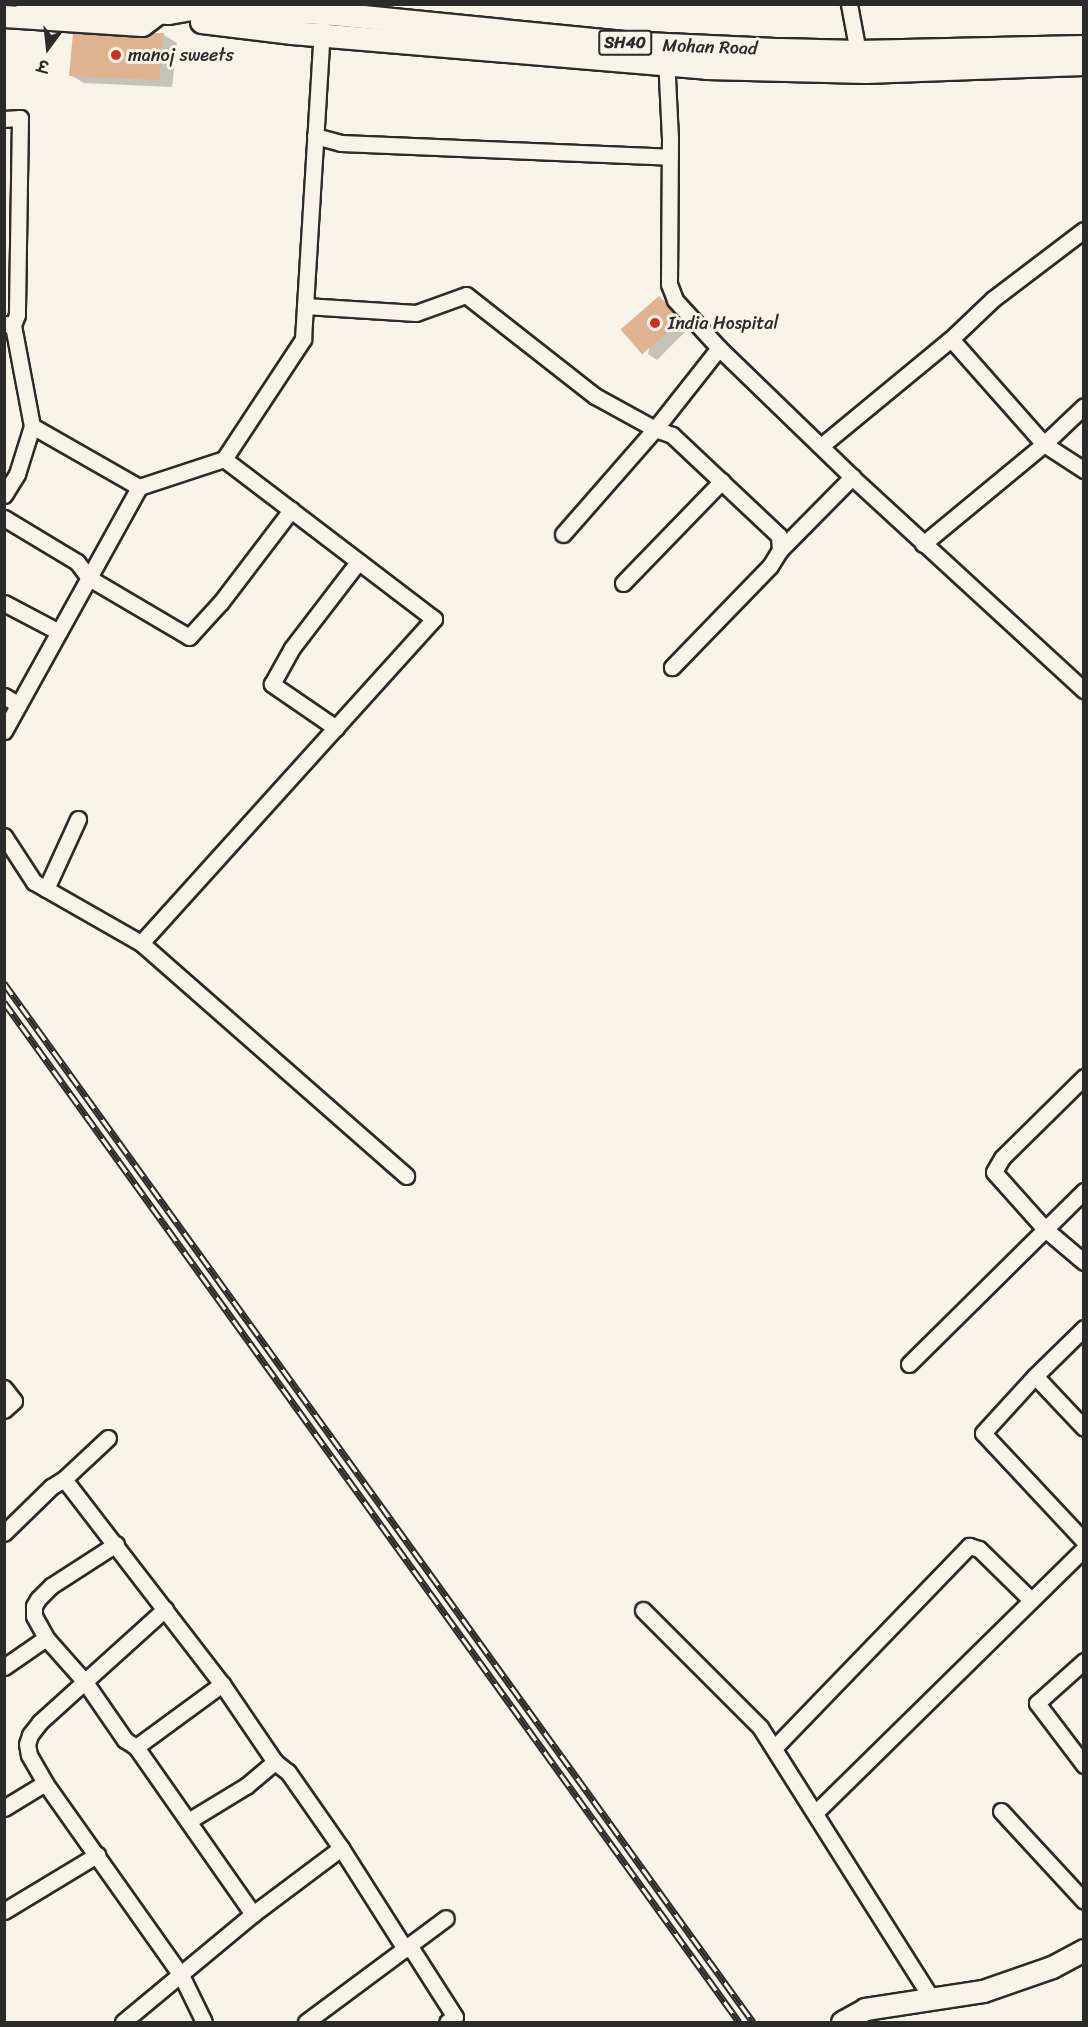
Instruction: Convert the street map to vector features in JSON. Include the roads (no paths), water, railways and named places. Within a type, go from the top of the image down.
[{"type":"main road","name":"SH40","points":[[27,4],[160,10]]},
{"type":"main road","name":"Mohan Road","points":[[160,10],[191,9],[322,24],[666,55],[1083,47]]},
{"type":"main road","points":[[666,55],[795,72],[866,72],[1083,64]]},
{"type":"street","points":[[849,4],[858,52]]},
{"type":"street","points":[[4,16],[142,25],[160,10]]},
{"type":"street","points":[[4,731],[139,487],[224,459],[303,339],[322,24]]},
{"type":"street","points":[[666,55],[670,157],[669,284],[675,300],[719,348],[852,477],[1083,690]]},
{"type":"street","points":[[4,119],[20,118],[17,315],[9,324],[32,426],[17,474],[4,495]]},
{"type":"street","points":[[315,136],[341,143],[670,157]]},
{"type":"street","points":[[821,446],[951,339],[993,300],[1083,230]]},
{"type":"street","points":[[305,306],[416,313],[466,295],[596,396],[655,429],[672,435],[779,536],[780,550]]},
{"type":"street","points":[[951,339],[1044,444],[1083,471]]},
{"type":"street","points":[[563,534],[655,429],[719,348]]},
{"type":"street","points":[[923,544],[1044,444],[1083,406]]},
{"type":"street","points":[[32,426],[139,487]]},
{"type":"street","points":[[141,943],[434,619],[224,459]]},
{"type":"street","points":[[672,667],[770,566],[780,550],[852,477]]},
{"type":"street","points":[[623,583],[722,481]]},
{"type":"street","points":[[4,518],[77,562],[89,578],[189,637],[221,602],[291,510]]},
{"type":"street","points":[[336,728],[272,684],[292,648],[358,562]]},
{"type":"street","points":[[4,603],[59,632]]},
{"type":"street","points":[[4,696],[19,705]]},
{"type":"street","points":[[46,889],[78,819]]},
{"type":"street","points":[[4,836],[34,882],[141,943],[406,1176]]},
{"type":"street","points":[[1083,1077],[1002,1158],[994,1172],[1045,1229],[1083,1263]]},
{"type":"street","points":[[909,1364],[1083,1191]]},
{"type":"street","points":[[1083,1328],[983,1433],[1083,1541]]},
{"type":"street","points":[[1035,1376],[1083,1428]]},
{"type":"street","points":[[4,1388],[14,1401],[4,1410]]},
{"type":"street","points":[[4,1533],[51,1487],[64,1479],[108,1437]]},
{"type":"street","points":[[64,1479],[222,1684],[275,1761],[288,1772],[455,2017],[447,2022]]},
{"type":"street","points":[[116,1544],[51,1586],[38,1599],[34,1617],[46,1638],[85,1682],[125,1740],[136,1747],[190,1820],[253,1914]]},
{"type":"street","points":[[774,1748],[969,1546],[979,1549],[1031,1600]]},
{"type":"street","points":[[815,1813],[1083,1549]]},
{"type":"street","points":[[165,1609],[30,1735],[28,1755],[45,1783],[181,1975],[204,2022]]},
{"type":"street","points":[[644,1610],[760,1727],[932,1999]]},
{"type":"street","points":[[4,1667],[46,1638]]},
{"type":"street","points":[[1083,1661],[1037,1703],[1083,1766]]},
{"type":"street","points":[[136,1747],[222,1684]]},
{"type":"street","points":[[190,1820],[246,1786],[275,1761]]},
{"type":"street","points":[[4,1808],[45,1783]]},
{"type":"street","points":[[1001,1811],[1083,1901]]},
{"type":"street","points":[[123,2022],[253,1914],[341,1848]]},
{"type":"street","points":[[4,1911],[97,1855]]},
{"type":"street","points":[[306,2022],[446,1918]]},
{"type":"street","points":[[842,2022],[865,2009],[983,1991],[1052,1966],[1083,1950]]},
{"type":"railway","points":[[4,983],[753,2022]]},
{"type":"railway","points":[[4,1002],[739,2022]]},
{"type":"place","name":"manoj sweets","points":[[116,55]]},
{"type":"place","name":"India Hospital","points":[[655,323]]}]
